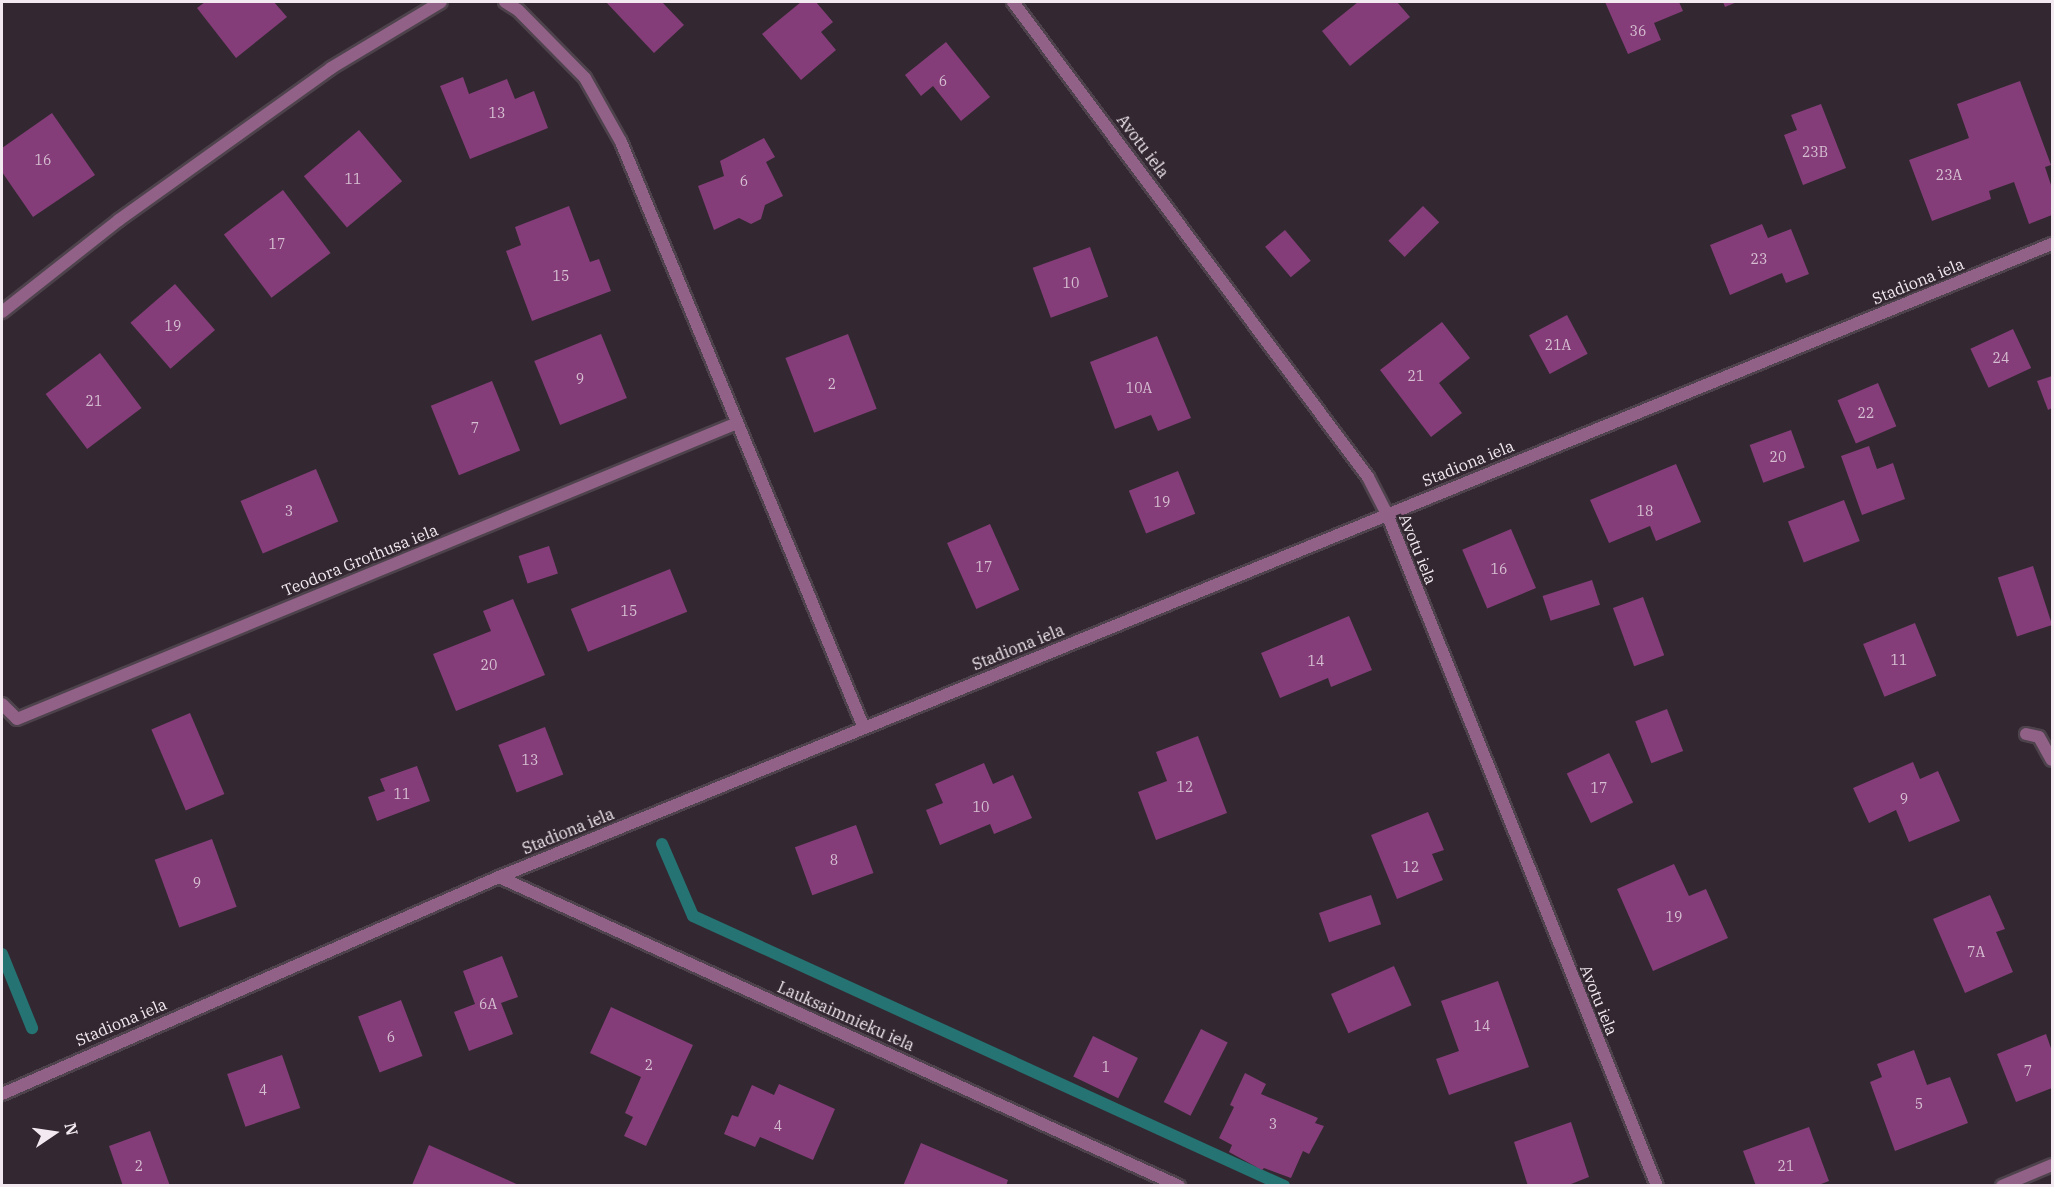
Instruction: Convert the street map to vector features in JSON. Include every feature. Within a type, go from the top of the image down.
[{"type":"street","points":[[2,312],[119,220],[331,68],[441,2]]},
{"type":"street","points":[[504,2],[518,10],[585,78],[616,133],[735,424],[864,728]]},
{"type":"street","name":"Avotu iela","points":[[1013,2],[1323,412],[1368,477],[1387,514],[1656,1185]]},
{"type":"street","name":"Stadiona iela","points":[[2,1094],[499,877],[2052,244]]},
{"type":"street","name":"Teodora Grothusa iela","points":[[2,704],[17,718],[735,424]]},
{"type":"street","points":[[2025,734],[2039,737],[2052,760]]},
{"type":"street","name":"Lauksaimnieku iela","points":[[499,877],[1179,1185]]},
{"type":"street","points":[[2002,1185],[2052,1165]]},
{"type":"building","points":[[205,2],[274,2],[287,17],[236,58],[197,8]]},
{"type":"building","points":[[606,2],[662,2],[684,25],[654,53]]},
{"type":"building","points":[[801,2],[816,2],[833,22],[821,32],[836,50],[801,80],[762,34]]},
{"type":"building","points":[[1358,2],[1397,2],[1410,17],[1350,66],[1322,31]]},
{"type":"building","points":[[1605,2],[1679,2],[1683,11],[1654,23],[1661,40],[1628,54]]},
{"type":"building","points":[[1723,2],[1737,2],[1725,7]]},
{"type":"building","points":[[946,42],[990,97],[961,121],[933,86],[921,96],[905,75]]},
{"type":"building","points":[[463,77],[469,94],[507,79],[515,99],[534,91],[548,128],[470,159],[440,86]]},
{"type":"building","points":[[2020,81],[2051,165],[2045,167],[2052,188],[2052,215],[2029,224],[2014,182],[1989,191],[1991,199],[1932,221],[1909,160],[1969,138],[1957,104]]},
{"type":"building","points":[[1821,104],[1846,168],[1803,185],[1784,135],[1797,130],[1791,115]]},
{"type":"building","points":[[52,113],[95,175],[33,217],[2,172],[2,148]]},
{"type":"building","points":[[359,130],[402,181],[347,228],[304,176]]},
{"type":"building","points":[[764,138],[775,157],[766,162],[783,196],[765,205],[761,219],[751,224],[739,218],[714,230],[698,186],[724,176],[720,161]]},
{"type":"building","points":[[283,190],[331,253],[271,298],[224,235]]},
{"type":"building","points":[[569,206],[590,262],[599,259],[611,291],[532,321],[506,251],[521,245],[515,227]]},
{"type":"building","points":[[1423,206],[1439,222],[1405,257],[1388,241]]},
{"type":"building","points":[[1762,224],[1768,238],[1791,229],[1809,274],[1786,283],[1782,273],[1730,295],[1710,245]]},
{"type":"building","points":[[1285,230],[1311,261],[1291,277],[1265,247]]},
{"type":"building","points":[[1090,247],[1108,297],[1051,318],[1033,268]]},
{"type":"building","points":[[175,284],[215,330],[170,369],[130,323]]},
{"type":"building","points":[[1567,315],[1588,354],[1550,374],[1529,335]]},
{"type":"building","points":[[1442,322],[1470,358],[1439,383],[1462,413],[1431,437],[1380,370]]},
{"type":"building","points":[[2013,329],[2031,368],[1989,388],[1970,349]]},
{"type":"building","points":[[601,334],[627,398],[560,425],[534,361]]},
{"type":"building","points":[[848,334],[877,409],[814,433],[785,358]]},
{"type":"building","points":[[1157,336],[1191,418],[1158,431],[1151,415],[1115,429],[1090,362]]},
{"type":"building","points":[[100,353],[142,408],[87,449],[46,394]]},
{"type":"building","points":[[2052,376],[2052,408],[2048,410],[2037,381]]},
{"type":"building","points":[[492,381],[520,451],[459,475],[431,406]]},
{"type":"building","points":[[1878,383],[1896,426],[1856,443],[1837,400]]},
{"type":"building","points":[[1791,430],[1805,468],[1763,483],[1750,445]]},
{"type":"building","points":[[1869,446],[1877,469],[1893,463],[1905,499],[1862,515],[1841,456]]},
{"type":"building","points":[[1676,464],[1701,522],[1656,541],[1650,526],[1609,543],[1590,500]]},
{"type":"building","points":[[316,469],[338,521],[263,554],[241,501]]},
{"type":"building","points":[[1178,471],[1195,514],[1146,534],[1129,491]]},
{"type":"building","points":[[1844,500],[1860,541],[1804,563],[1788,522]]},
{"type":"building","points":[[990,524],[1019,590],[976,609],[947,543]]},
{"type":"building","points":[[1511,529],[1536,588],[1487,609],[1462,550]]},
{"type":"building","points":[[549,546],[558,574],[528,583],[519,556]]},
{"type":"building","points":[[2033,566],[2052,625],[2017,636],[1998,577]]},
{"type":"building","points":[[670,569],[687,612],[588,652],[571,609]]},
{"type":"building","points":[[1592,580],[1600,605],[1551,621],[1543,596]]},
{"type":"building","points":[[1643,597],[1664,655],[1634,666],[1613,608]]},
{"type":"building","points":[[513,599],[545,675],[456,711],[433,654],[491,631],[483,611]]},
{"type":"building","points":[[1349,616],[1372,670],[1331,687],[1328,678],[1280,698],[1261,653]]},
{"type":"building","points":[[1915,623],[1936,676],[1884,697],[1863,644]]},
{"type":"building","points":[[1667,709],[1683,751],[1651,763],[1635,721]]},
{"type":"building","points":[[190,713],[224,794],[186,810],[151,729]]},
{"type":"building","points":[[545,727],[563,775],[517,793],[498,745]]},
{"type":"building","points":[[1198,736],[1227,813],[1156,840],[1138,792],[1167,781],[1156,752]]},
{"type":"building","points":[[1609,753],[1633,802],[1591,823],[1567,774]]},
{"type":"building","points":[[1913,762],[1920,779],[1938,771],[1960,821],[1909,842],[1896,810],[1869,823],[1853,788]]},
{"type":"building","points":[[984,763],[993,784],[1013,775],[1032,818],[994,834],[990,824],[940,845],[926,810],[943,803],[935,784]]},
{"type":"building","points":[[417,766],[430,801],[377,821],[368,797],[385,791],[380,779]]},
{"type":"building","points":[[1428,812],[1444,850],[1432,854],[1443,880],[1397,899],[1371,835]]},
{"type":"building","points":[[856,825],[873,873],[812,895],[795,847]]},
{"type":"building","points":[[212,839],[237,907],[179,928],[155,860]]},
{"type":"building","points":[[1674,864],[1689,896],[1706,889],[1728,938],[1653,971],[1617,889]]},
{"type":"building","points":[[1371,895],[1381,924],[1329,942],[1319,913]]},
{"type":"building","points":[[1990,895],[2005,929],[1996,932],[2013,972],[1965,993],[1933,919]]},
{"type":"building","points":[[502,956],[518,997],[501,1003],[513,1034],[469,1051],[454,1012],[475,1004],[463,971]]},
{"type":"building","points":[[1394,966],[1411,1005],[1348,1033],[1331,994]]},
{"type":"building","points":[[1498,981],[1529,1067],[1449,1095],[1436,1059],[1459,1051],[1441,1001]]},
{"type":"building","points":[[401,1000],[423,1056],[380,1072],[358,1016]]},
{"type":"building","points":[[611,1007],[693,1045],[646,1146],[624,1136],[633,1117],[625,1113],[641,1077],[590,1053]]},
{"type":"building","points":[[1201,1029],[1228,1043],[1191,1116],[1164,1102]]},
{"type":"building","points":[[2046,1034],[2052,1051],[2052,1088],[2016,1102],[1997,1054]]},
{"type":"building","points":[[1093,1036],[1138,1058],[1118,1098],[1073,1076]]},
{"type":"building","points":[[1914,1050],[1927,1085],[1950,1077],[1968,1123],[1895,1151],[1870,1082],[1882,1077],[1877,1064]]},
{"type":"building","points":[[282,1055],[300,1108],[245,1127],[227,1074]]},
{"type":"building","points":[[1245,1073],[1266,1084],[1261,1094],[1318,1118],[1315,1123],[1324,1126],[1309,1154],[1303,1151],[1291,1178],[1264,1168],[1262,1170],[1229,1152],[1232,1145],[1219,1138],[1234,1107],[1230,1105]]},
{"type":"building","points":[[779,1084],[835,1109],[813,1160],[760,1137],[755,1147],[724,1134],[732,1115],[738,1117],[752,1085],[774,1095]]},
{"type":"building","points":[[1571,1122],[1589,1177],[1566,1186],[1528,1186],[1514,1142]]},
{"type":"building","points":[[1809,1127],[1829,1181],[1816,1186],[1756,1186],[1743,1151]]},
{"type":"building","points":[[150,1131],[170,1186],[123,1186],[109,1146]]},
{"type":"building","points":[[921,1143],[1008,1180],[1006,1186],[903,1186]]},
{"type":"building","points":[[429,1145],[521,1186],[412,1185]]},
{"type":"waterway","points":[[662,844],[693,916],[1284,1186]]},
{"type":"waterway","points":[[2,954],[32,1028]]}]
